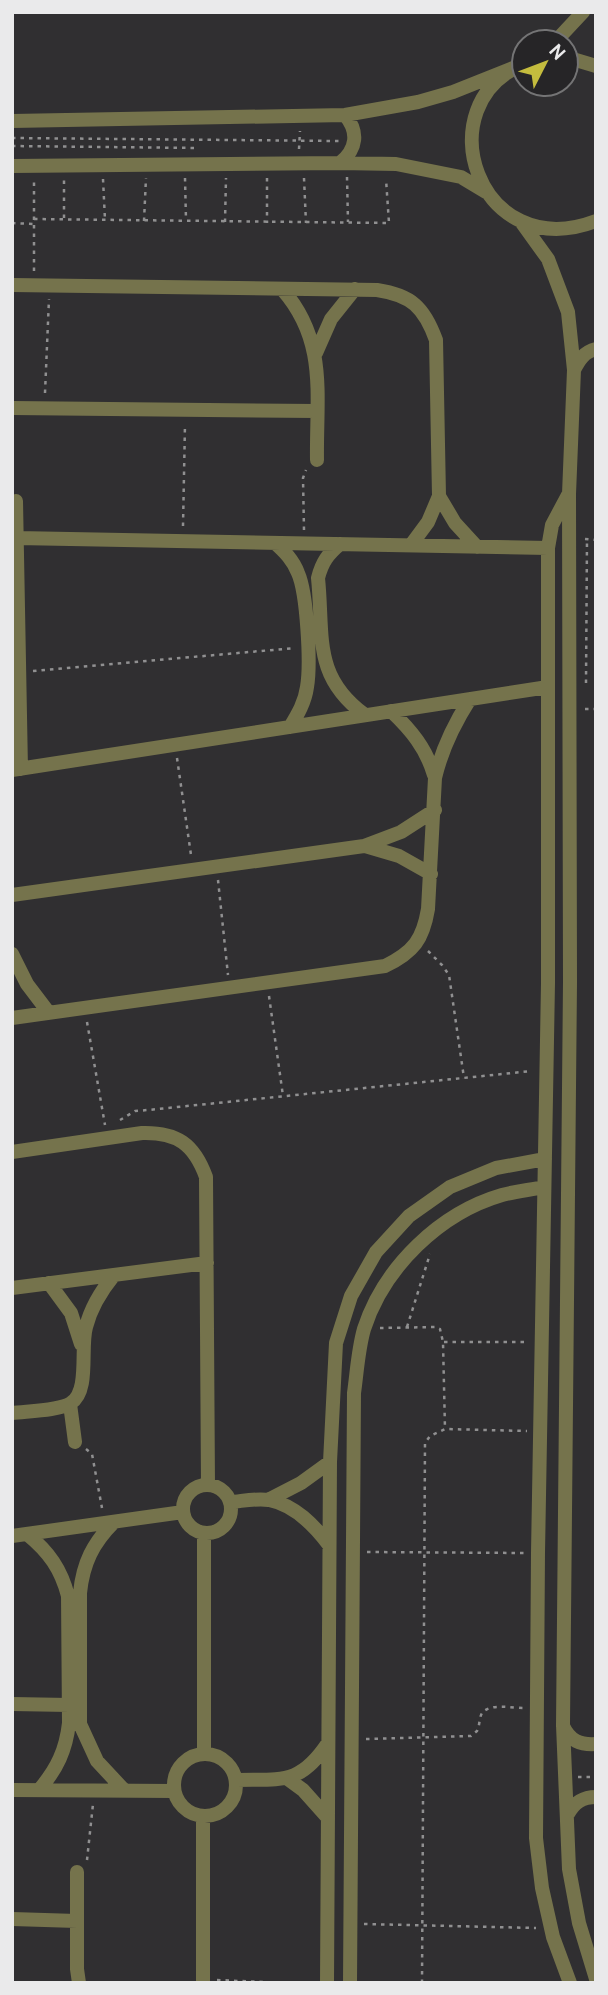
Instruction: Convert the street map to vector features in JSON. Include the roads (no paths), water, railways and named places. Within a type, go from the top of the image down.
[{"type":"street","points":[[568,28],[583,12]]},
{"type":"street","points":[[12,121],[345,116],[418,102],[453,92],[510,70]]},
{"type":"street","points":[[510,73],[492,87],[477,111],[471,138],[474,167],[486,192],[502,210],[522,223],[549,230],[576,229],[596,221]]},
{"type":"street","points":[[343,163],[353,149],[355,140],[355,131],[345,116]]},
{"type":"street","points":[[12,166],[267,164],[302,156],[343,163],[385,164],[434,170],[461,177],[486,192]]},
{"type":"street","points":[[522,223],[548,259],[568,312],[575,370],[569,494],[570,982],[563,1725],[569,1869],[579,1923],[596,1979]]},
{"type":"street","points":[[12,285],[355,289],[395,293],[409,299],[421,309],[429,321],[436,340],[439,496],[428,522],[411,545]]},
{"type":"street","points":[[282,289],[304,318],[316,353],[317,460]]},
{"type":"street","points":[[316,353],[331,319],[355,289]]},
{"type":"street","points":[[575,370],[580,358],[596,349]]},
{"type":"street","points":[[12,408],[316,411]]},
{"type":"street","points":[[569,494],[552,525],[548,548],[548,983],[536,1838],[542,1888],[551,1928],[570,1983]]},
{"type":"street","points":[[439,496],[455,523],[477,547]]},
{"type":"street","points":[[16,501],[19,672],[17,769],[548,687]]},
{"type":"street","points":[[17,538],[548,548]]},
{"type":"street","points":[[275,543],[286,552],[300,577],[307,647],[308,686],[302,708],[290,727]]},
{"type":"street","points":[[340,544],[329,552],[321,564],[318,578],[325,665],[334,685],[348,703],[365,715]]},
{"type":"street","points":[[435,778],[448,737],[470,699]]},
{"type":"street","points":[[12,1018],[385,966],[402,958],[416,944],[425,927],[431,874],[435,778],[429,759],[419,742],[391,711]]},
{"type":"street","points":[[12,895],[364,846],[401,832],[435,810]]},
{"type":"street","points":[[364,846],[399,856],[431,874]]},
{"type":"street","points":[[12,954],[26,984],[49,1013]]},
{"type":"street","points":[[548,983],[570,982]]},
{"type":"street","points":[[12,1152],[159,1132],[176,1137],[190,1147],[200,1161],[206,1177],[208,1485]]},
{"type":"street","points":[[327,1983],[330,1462],[336,1343],[351,1296],[376,1252],[409,1216],[450,1187],[496,1168],[545,1159]]},
{"type":"street","points":[[350,1983],[354,1393],[359,1349],[373,1308],[395,1270],[425,1238],[461,1213],[501,1195],[544,1187]]},
{"type":"street","points":[[12,1288],[206,1263]]},
{"type":"street","points":[[12,1413],[64,1407],[76,1399],[82,1386],[82,1349],[91,1310],[114,1275]]},
{"type":"street","points":[[50,1283],[71,1313],[82,1349]]},
{"type":"street","points":[[542,1324],[567,1325]]},
{"type":"street","points":[[70,1404],[75,1442]]},
{"type":"street","points":[[268,1500],[301,1483],[330,1462]]},
{"type":"street","points":[[200,1486],[219,1488],[230,1502],[231,1516],[218,1531],[204,1533],[192,1528],[183,1512],[187,1496],[200,1486]]},
{"type":"street","points":[[230,1502],[268,1500],[287,1506],[303,1516],[329,1545]]},
{"type":"street","points":[[12,1536],[183,1512]]},
{"type":"street","points":[[109,1522],[89,1553],[82,1572],[80,1724],[97,1761],[124,1790]]},
{"type":"street","points":[[204,1533],[204,1754]]},
{"type":"street","points":[[27,1534],[42,1546],[63,1577],[68,1596],[67,1741],[52,1776],[39,1790]]},
{"type":"street","points":[[12,1704],[69,1705]]},
{"type":"street","points":[[563,1725],[567,1735],[575,1742],[596,1744]]},
{"type":"street","points":[[237,1780],[288,1779],[304,1771],[318,1758],[328,1743]]},
{"type":"street","points":[[196,1755],[219,1756],[225,1760],[237,1780],[232,1802],[214,1816],[203,1817],[184,1808],[174,1791],[175,1776],[183,1763],[196,1755]]},
{"type":"street","points":[[288,1779],[303,1790],[328,1818]]},
{"type":"street","points":[[12,1790],[174,1791]]},
{"type":"street","points":[[568,1815],[579,1800],[596,1797]]},
{"type":"street","points":[[203,1817],[204,1981]]},
{"type":"street","points":[[77,1872],[77,1978]]},
{"type":"street","points":[[12,1919],[77,1921]]}]
